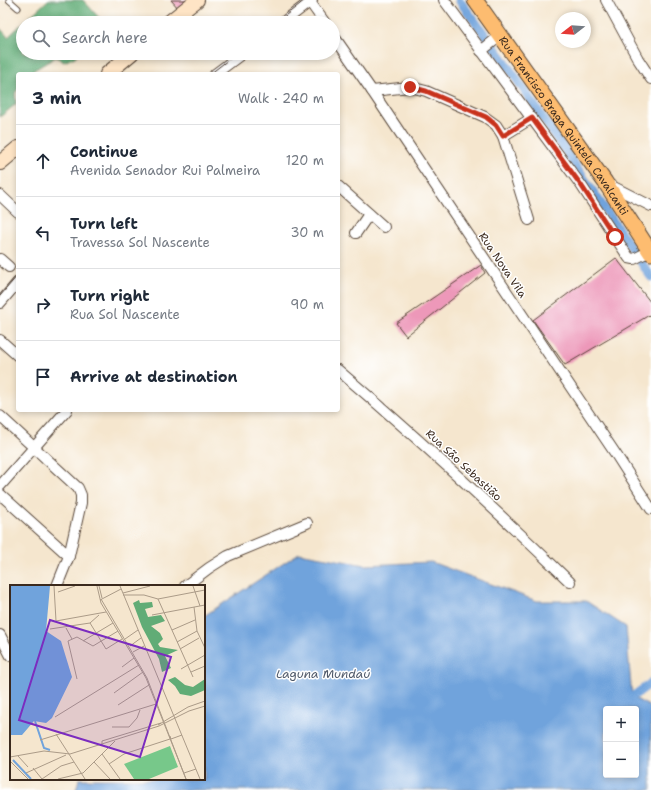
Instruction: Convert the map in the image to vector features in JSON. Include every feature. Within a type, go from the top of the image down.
[{"type":"main road","name":"Rua Francisco Braga Quintela Cavalcanti","points":[[475,0],[498,38],[605,182],[642,255]]},
{"type":"street","points":[[177,16],[197,0]]},
{"type":"street","points":[[444,0],[484,49],[576,178],[629,258],[642,255]]},
{"type":"street","points":[[606,0],[638,59],[651,79]]},
{"type":"street","points":[[291,16],[311,1],[321,16]]},
{"type":"street","points":[[484,49],[498,38]]},
{"type":"street","name":"Rua Nova Vila","points":[[340,45],[632,478],[651,509]]},
{"type":"street","points":[[109,72],[124,60]]},
{"type":"street","points":[[218,72],[234,60]]},
{"type":"street","points":[[372,91],[410,87],[426,91],[486,117],[496,125],[503,136],[528,220]]},
{"type":"street","points":[[503,136],[532,118]]},
{"type":"street","points":[[0,164],[16,150]]},
{"type":"street","points":[[605,182],[651,206]]},
{"type":"street","points":[[340,188],[384,226]]},
{"type":"street","points":[[0,195],[16,210]]},
{"type":"street","points":[[356,233],[370,214]]},
{"type":"street","points":[[0,259],[9,267]]},
{"type":"street","points":[[0,302],[16,284]]},
{"type":"street","points":[[0,340],[16,354]]},
{"type":"street","name":"Rua São Sebastião","points":[[340,372],[407,429],[516,528],[570,582]]},
{"type":"street","points":[[0,486],[65,412]]},
{"type":"street","points":[[0,416],[78,488],[81,495],[81,503],[69,556],[57,585]]},
{"type":"street","points":[[0,494],[69,556]]},
{"type":"street","points":[[186,585],[228,556],[307,523]]},
{"type":"street","points":[[5,636],[10,653]]},
{"type":"lane","points":[[10,0],[18,8]]},
{"type":"green space","points":[[48,0],[83,0],[98,16],[31,16]]},
{"type":"green space","points":[[0,28],[8,37],[16,30],[16,60],[51,60],[32,72],[16,72],[16,104],[0,117]]},
{"type":"water","name":"Laguna Mundaú","points":[[299,553],[365,565],[431,562],[537,601],[586,601],[626,627],[632,697],[651,707],[651,790],[76,790],[79,780],[205,780],[205,615]]},
{"type":"building","points":[[171,0],[190,0],[179,9]]},
{"type":"building","points":[[616,258],[651,303],[651,314],[565,365],[533,320]]},
{"type":"building","points":[[481,265],[485,273],[406,336],[396,323]]},
{"type":"waterway","points":[[459,0],[503,59],[651,277]]},
{"type":"waterway","points":[[632,697],[651,683]]},
{"type":"tram line","points":[[285,16],[305,0]]},
{"type":"tram line","points":[[213,72],[228,60]]},
{"type":"tram line","points":[[0,296],[16,277]]},
{"type":"route","points":[[410,87],[426,91],[486,117],[496,125],[503,136],[532,118],[581,185],[615,237]]}]
